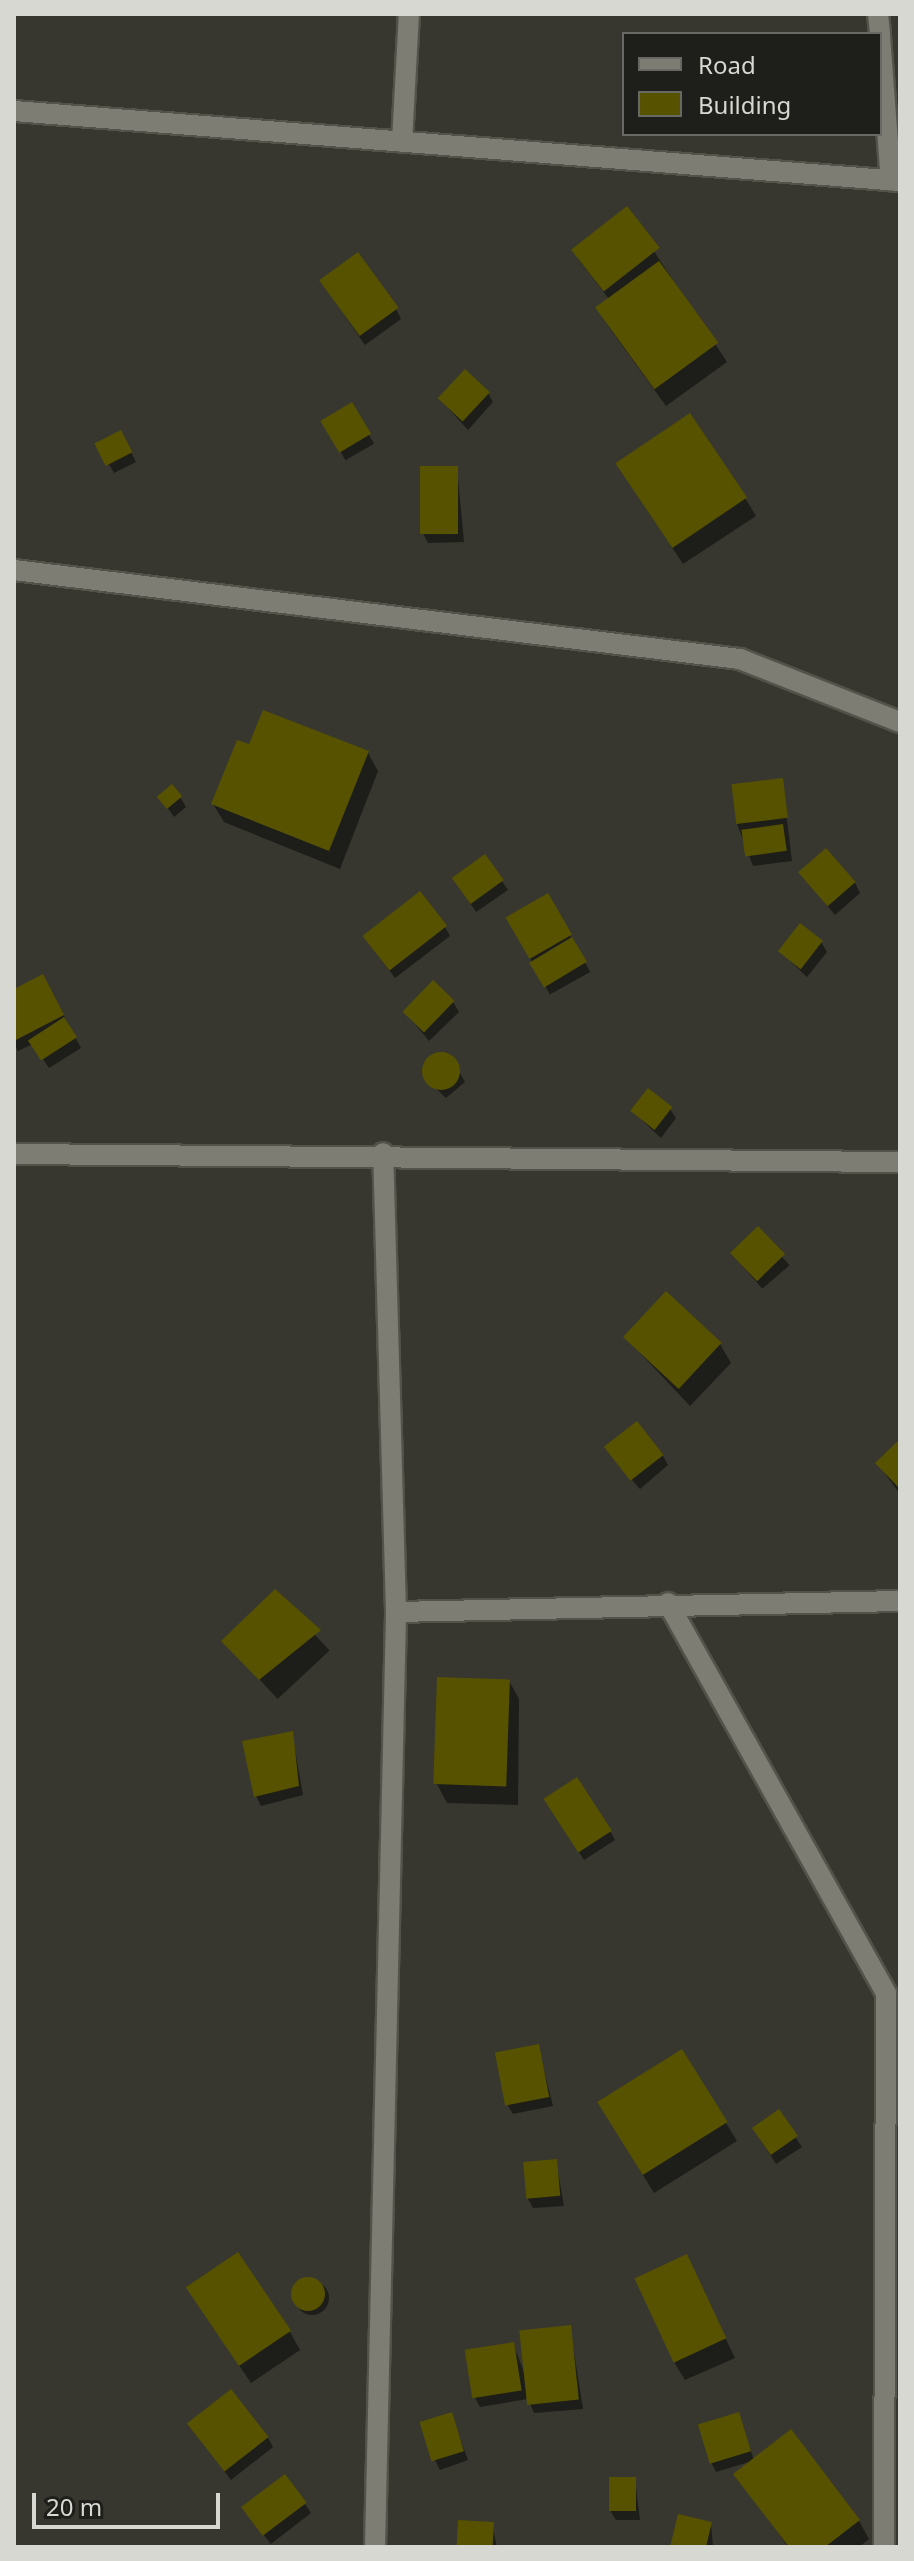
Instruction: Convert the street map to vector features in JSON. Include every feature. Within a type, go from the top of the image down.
[{"type":"street","points":[[402,142],[409,14]]},
{"type":"street","points":[[14,111],[895,181],[882,54]]},
{"type":"street","points":[[14,570],[740,659],[900,722]]},
{"type":"street","points":[[14,1154],[383,1153],[900,1162]]},
{"type":"street","points":[[375,2547],[396,1612],[383,1153]]},
{"type":"street","points":[[396,1612],[668,1603],[900,1601]]},
{"type":"street","points":[[668,1603],[886,1993],[884,2547]]},
{"type":"building","points":[[627,206],[660,248],[604,291],[571,250]]},
{"type":"building","points":[[358,252],[399,308],[360,336],[319,280]]},
{"type":"building","points":[[659,261],[718,343],[654,389],[595,307]]},
{"type":"building","points":[[465,369],[490,392],[463,421],[438,398]]},
{"type":"building","points":[[352,402],[371,434],[339,453],[320,421]]},
{"type":"building","points":[[690,413],[747,498],[672,548],[615,463]]},
{"type":"building","points":[[121,430],[132,452],[106,466],[94,444]]},
{"type":"building","points":[[420,466],[458,466],[458,534],[420,534]]},
{"type":"building","points":[[263,710],[369,751],[329,851],[211,804],[237,740],[249,744]]},
{"type":"building","points":[[783,778],[788,818],[736,824],[731,784]]},
{"type":"building","points":[[172,784],[182,796],[167,809],[157,797]]},
{"type":"building","points":[[783,824],[787,851],[745,857],[741,830]]},
{"type":"building","points":[[826,848],[856,882],[828,906],[798,872]]},
{"type":"building","points":[[485,854],[504,880],[471,904],[452,878]]},
{"type":"building","points":[[420,891],[447,926],[390,971],[362,936]]},
{"type":"building","points":[[548,893],[572,935],[530,959],[506,918]]},
{"type":"building","points":[[800,923],[823,941],[801,969],[778,951]]},
{"type":"building","points":[[572,937],[587,962],[544,988],[529,963]]},
{"type":"building","points":[[43,974],[64,1015],[14,1041],[14,989]]},
{"type":"building","points":[[433,980],[455,1001],[424,1032],[402,1012]]},
{"type":"building","points":[[64,1017],[77,1037],[41,1061],[28,1040]]},
{"type":"building","points":[[441,1052],[454,1058],[460,1071],[454,1084],[441,1090],[428,1084],[422,1071],[428,1058]]},
{"type":"building","points":[[648,1088],[672,1107],[655,1130],[630,1111]]},
{"type":"building","points":[[758,1226],[785,1254],[757,1281],[730,1253]]},
{"type":"building","points":[[666,1291],[722,1343],[679,1389],[623,1337]]},
{"type":"building","points":[[637,1421],[663,1455],[630,1481],[604,1447]]},
{"type":"building","points":[[900,1439],[900,1489],[875,1463]]},
{"type":"building","points":[[275,1589],[321,1630],[259,1680],[221,1641]]},
{"type":"building","points":[[437,1677],[510,1680],[506,1786],[433,1784]]},
{"type":"building","points":[[293,1731],[299,1786],[254,1797],[242,1741]]},
{"type":"building","points":[[577,1777],[612,1831],[578,1852],[543,1799]]},
{"type":"building","points":[[539,2044],[549,2097],[505,2106],[495,2053]]},
{"type":"building","points":[[682,2049],[728,2122],[643,2175],[597,2102]]},
{"type":"building","points":[[779,2109],[798,2136],[771,2155],[752,2128]]},
{"type":"building","points":[[557,2159],[560,2196],[526,2199],[523,2162]]},
{"type":"building","points":[[238,2252],[291,2331],[239,2366],[186,2287]]},
{"type":"building","points":[[687,2254],[726,2338],[674,2363],[634,2279]]},
{"type":"building","points":[[308,2277],[320,2282],[325,2294],[320,2306],[308,2311],[296,2306],[291,2294],[296,2282]]},
{"type":"building","points":[[571,2325],[579,2400],[527,2405],[519,2330]]},
{"type":"building","points":[[514,2342],[522,2390],[472,2398],[465,2350]]},
{"type":"building","points":[[231,2389],[269,2437],[224,2472],[187,2423]]},
{"type":"building","points":[[452,2412],[464,2451],[431,2461],[419,2422]]},
{"type":"building","points":[[739,2412],[751,2451],[710,2464],[698,2425]]},
{"type":"building","points":[[791,2429],[860,2520],[825,2547],[789,2547],[733,2474]]},
{"type":"building","points":[[285,2474],[307,2503],[263,2536],[241,2507]]},
{"type":"building","points":[[609,2477],[636,2477],[636,2511],[609,2511]]},
{"type":"building","points":[[678,2514],[712,2522],[706,2547],[670,2547]]},
{"type":"building","points":[[458,2520],[494,2522],[493,2547],[457,2547]]}]
